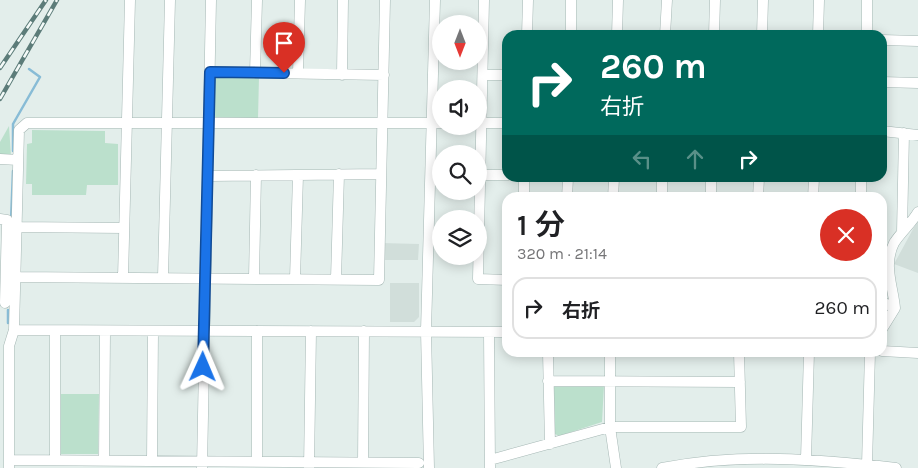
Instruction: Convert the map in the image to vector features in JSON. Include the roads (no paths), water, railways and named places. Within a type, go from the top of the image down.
[{"type":"street","points":[[123,278],[130,0]]},
{"type":"street","points":[[163,277],[170,0]]},
{"type":"street","points":[[202,464],[204,278],[209,176],[211,0]]},
{"type":"street","points":[[255,73],[257,0]]},
{"type":"street","points":[[298,73],[300,0]]},
{"type":"street","points":[[342,74],[343,0]]},
{"type":"street","points":[[16,277],[378,280],[385,0]]},
{"type":"street","points":[[435,0],[436,80]]},
{"type":"street","points":[[483,80],[484,0]]},
{"type":"street","points":[[527,30],[528,0]]},
{"type":"street","points":[[570,30],[572,0]]},
{"type":"street","points":[[617,30],[618,0]]},
{"type":"street","points":[[666,30],[667,0]]},
{"type":"street","points":[[714,30],[715,0]]},
{"type":"street","points":[[762,30],[763,0]]},
{"type":"street","points":[[818,30],[819,0]]},
{"type":"street","points":[[866,30],[867,0]]},
{"type":"street","points":[[887,40],[918,41]]},
{"type":"street","points":[[210,72],[384,75]]},
{"type":"street","points":[[483,75],[502,75]]},
{"type":"street","points":[[887,82],[918,83]]},
{"type":"street","points":[[6,304],[16,277],[19,130],[27,123],[432,123]]},
{"type":"street","points":[[487,123],[502,123]]},
{"type":"street","points":[[887,131],[918,135]]},
{"type":"street","points":[[902,232],[904,133]]},
{"type":"street","points":[[0,219],[7,220],[3,264],[6,304],[14,330],[5,346],[4,402],[9,464],[56,460],[152,460],[202,464],[257,460],[310,464],[363,463],[424,466],[426,331],[435,135]]},
{"type":"street","points":[[0,159],[18,160]]},
{"type":"street","points":[[336,279],[339,174]]},
{"type":"street","points":[[209,176],[381,174]]},
{"type":"street","points":[[254,278],[256,175]]},
{"type":"street","points":[[295,279],[298,175]]},
{"type":"street","points":[[487,175],[502,176]]},
{"type":"street","points":[[480,200],[478,279],[502,280]]},
{"type":"street","points":[[887,320],[895,308],[888,268],[894,244],[918,212]]},
{"type":"street","points":[[16,227],[124,228]]},
{"type":"street","points":[[887,304],[895,308]]},
{"type":"street","points":[[14,330],[55,332],[204,329],[502,332]]},
{"type":"street","points":[[152,460],[153,331]]},
{"type":"street","points":[[257,331],[257,460]]},
{"type":"street","points":[[310,464],[311,331]]},
{"type":"street","points":[[363,463],[364,331]]},
{"type":"street","points":[[55,332],[56,460]]},
{"type":"street","points":[[104,332],[104,460]]},
{"type":"street","points":[[489,332],[490,464],[610,427],[741,427],[739,357]]},
{"type":"street","points":[[887,352],[918,353]]},
{"type":"street","points":[[548,357],[550,444]]},
{"type":"street","points":[[610,357],[610,427],[616,468]]},
{"type":"street","points":[[800,462],[809,357]]},
{"type":"street","points":[[867,465],[870,357]]},
{"type":"street","points":[[548,381],[740,382]]},
{"type":"street","points":[[662,468],[705,464],[800,462],[896,468]]},
{"type":"waterway","points":[[13,151],[13,124],[40,77],[29,69]]},
{"type":"waterway","points":[[11,221],[13,171]]},
{"type":"waterway","points":[[8,310],[8,323]]},
{"type":"railway","points":[[0,68],[46,0]]},
{"type":"railway","points":[[0,99],[57,0]]}]
